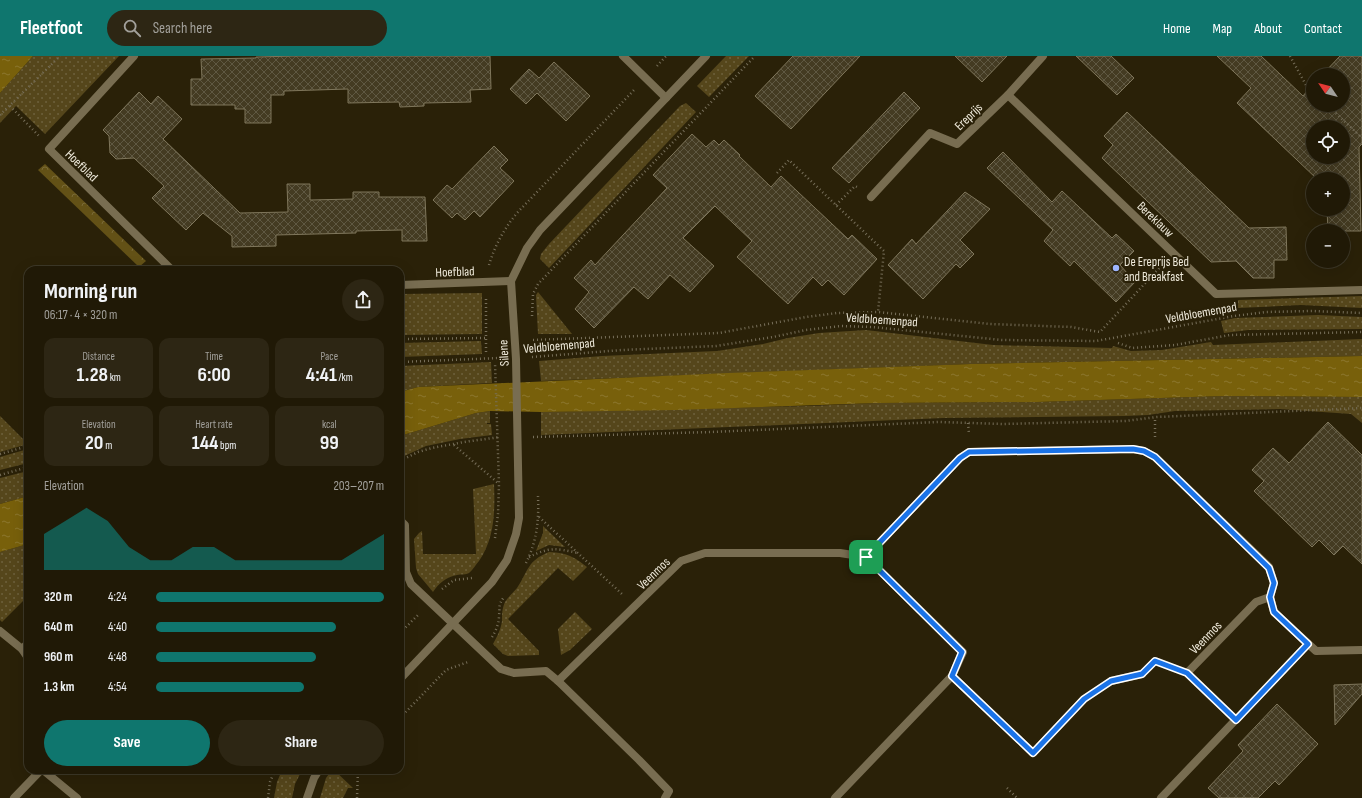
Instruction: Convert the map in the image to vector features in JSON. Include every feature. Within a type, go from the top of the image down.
[{"type":"street","name":"Hoefblad","points":[[134,56],[49,149],[168,266]]},
{"type":"street","points":[[623,56],[666,98]]},
{"type":"street","name":"Silene","points":[[404,675],[492,582],[507,560],[516,534],[519,518],[516,359],[511,281],[527,248],[540,230],[706,56]]},
{"type":"street","name":"Ereprijs","points":[[871,197],[930,133],[957,144],[1008,95],[1043,56]]},
{"type":"street","name":"Bereklauw","points":[[1008,95],[1216,294],[1362,290]]},
{"type":"street","name":"Hoefblad","points":[[404,285],[511,281]]},
{"type":"street","points":[[835,798],[952,676],[962,652],[866,557],[960,458],[969,452],[1133,449],[1144,451],[1155,457],[1269,568],[1274,583],[1270,597],[1274,612],[1308,644],[1316,651],[1362,650]]},
{"type":"street","points":[[404,523],[406,572],[412,584],[501,669],[514,673],[546,671],[558,681],[669,791],[665,798]]},
{"type":"street","name":"Veenmos","points":[[558,681],[681,561],[705,553],[840,553],[866,557]]},
{"type":"street","name":"Veenmos","points":[[1187,673],[1256,602],[1270,597]]},
{"type":"street","points":[[0,632],[24,652]]},
{"type":"street","points":[[1162,798],[1308,644]]},
{"type":"street","points":[[952,676],[1033,753],[1084,699],[1111,681],[1142,674]]},
{"type":"street","points":[[14,798],[38,774]]},
{"type":"street","points":[[47,774],[77,798]]},
{"type":"street","points":[[307,798],[316,774]]},
{"type":"path","points":[[0,116],[60,56]]},
{"type":"path","points":[[654,69],[666,56]]},
{"type":"path","points":[[532,321],[533,294],[538,284],[755,56]]},
{"type":"path","points":[[1290,56],[1306,85]]},
{"type":"path","points":[[488,268],[494,250],[504,230],[517,213],[639,86]]},
{"type":"path","points":[[10,106],[40,136],[49,149]]},
{"type":"path","points":[[1334,112],[1362,138]]},
{"type":"path","points":[[777,173],[789,160],[884,251],[878,312]]},
{"type":"path","points":[[533,340],[719,333],[806,317],[837,313],[878,312],[990,324],[1071,326],[1100,332],[1173,252]]},
{"type":"path","points":[[486,294],[486,352]]},
{"type":"path","name":"Veldbloemenpad","points":[[404,362],[498,358],[516,359],[534,356],[716,346],[806,330],[841,326],[872,327],[1002,340],[1096,341],[1234,316],[1253,314],[1312,311],[1362,313]]},
{"type":"path","points":[[1118,343],[1132,348],[1175,345],[1230,335],[1362,332]]},
{"type":"path","points":[[533,334],[534,345]]},
{"type":"path","points":[[404,339],[486,338]]},
{"type":"path","points":[[494,540],[498,514],[499,484],[495,363]]},
{"type":"path","points":[[517,438],[711,432],[938,422],[1003,424],[1125,421],[1157,417],[1362,408]]},
{"type":"path","points":[[404,460],[418,452],[453,444],[497,437]]},
{"type":"path","points":[[453,444],[499,484]]},
{"type":"path","points":[[0,454],[24,447]]},
{"type":"path","points":[[0,475],[24,468]]},
{"type":"path","points":[[538,516],[635,606]]},
{"type":"path","points":[[529,558],[546,549],[553,548],[578,553]]},
{"type":"path","points":[[404,629],[446,585],[454,580],[472,578],[476,573]]},
{"type":"path","points":[[404,714],[446,670],[469,662],[480,650]]},
{"type":"path","name":"Veenmos","points":[[1142,674],[1155,661],[1187,673]]},
{"type":"path","points":[[1187,673],[1236,720]]},
{"type":"path","points":[[268,798],[270,782],[274,774]]},
{"type":"path","points":[[357,798],[358,774]]},
{"type":"path","points":[[1007,788],[1018,798]]},
{"type":"shaded area","points":[[33,56],[119,56],[45,134],[16,106],[0,123],[0,93]]},
{"type":"shaded area","points":[[726,56],[749,56],[709,97],[697,86]]},
{"type":"shaded area","points":[[686,103],[696,112],[549,268],[540,259],[541,254],[549,244],[680,106]]},
{"type":"shaded area","points":[[538,292],[572,334],[538,334],[536,295]]},
{"type":"shaded area","points":[[482,293],[482,334],[404,335],[404,294]]},
{"type":"shaded area","points":[[1362,296],[1362,308],[1301,305],[1238,308],[1238,300]]},
{"type":"shaded area","points":[[1318,315],[1362,317],[1362,329],[1248,330],[1224,333],[1221,321],[1235,318]]},
{"type":"shaded area","points":[[866,330],[993,345],[1112,348],[1113,346],[1131,351],[1162,350],[1211,342],[1213,345],[1362,339],[1362,356],[971,364],[541,381],[539,361],[602,356],[717,351],[819,333]]},
{"type":"shaded area","points":[[481,341],[482,354],[404,357],[404,343]]},
{"type":"shaded area","points":[[491,362],[492,383],[418,387],[404,391],[404,366]]},
{"type":"shaded area","points":[[1223,396],[1362,397],[1362,423],[1351,414],[1280,409],[1175,411],[1148,415],[1125,416],[943,418],[541,435],[541,412],[810,406],[877,403],[1037,402]]},
{"type":"shaded area","points":[[490,411],[490,423],[487,424],[491,424],[492,435],[460,439],[426,446],[404,456],[404,435],[476,413]]},
{"type":"shaded area","points":[[0,416],[24,440],[24,445],[0,452]]},
{"type":"shaded area","points":[[24,450],[24,464],[0,470],[0,457]]},
{"type":"shaded area","points":[[24,472],[24,497],[0,504],[0,478]]},
{"type":"shaded area","points":[[494,484],[493,524],[488,543],[479,561],[469,573],[446,579],[440,583],[433,592],[418,574],[416,568],[414,539],[422,531],[423,554],[476,554],[473,489]]},
{"type":"shaded area","points":[[543,526],[565,547],[549,545],[536,551],[543,533]]},
{"type":"shaded area","points":[[24,545],[24,600],[2,622],[0,620],[0,552]]},
{"type":"shaded area","points":[[549,552],[561,553],[570,556],[587,567],[573,581],[558,568],[508,619],[539,651],[539,655],[508,656],[503,654],[493,644],[501,627],[505,602],[517,588],[532,563],[542,555]]},
{"type":"shaded area","points":[[575,612],[592,629],[570,650],[561,655],[558,629]]},
{"type":"shaded area","points":[[280,774],[300,774],[295,784],[292,798],[274,798]]},
{"type":"shaded area","points":[[329,774],[338,774],[353,788],[348,788],[343,798],[320,798],[326,778]]},
{"type":"green space","points":[[45,164],[146,261],[138,266],[38,170]]},
{"type":"water","points":[[0,56],[33,56],[0,93]]},
{"type":"water","points":[[1362,356],[1362,397],[1223,396],[1037,402],[877,403],[676,410],[541,412],[490,411],[476,413],[404,435],[404,391],[418,387],[971,364]]},
{"type":"water","points":[[24,497],[24,545],[0,552],[0,504]]},
{"type":"building","points":[[296,56],[490,56],[491,89],[470,90],[471,102],[424,103],[424,106],[400,107],[399,102],[348,103],[348,89],[284,91],[284,95],[271,95],[271,123],[245,123],[245,109],[235,109],[235,105],[191,105],[191,79],[202,79],[201,59]]},
{"type":"building","points":[[793,56],[860,56],[791,129],[755,96]]},
{"type":"building","points":[[955,56],[1007,56],[982,82]]},
{"type":"building","points":[[1076,56],[1111,56],[1134,78],[1117,95]]},
{"type":"building","points":[[1217,56],[1261,56],[1303,96],[1306,92],[1306,112],[1350,112],[1350,68],[1329,68],[1340,56],[1362,56],[1362,144],[1359,147],[1361,231],[1350,231],[1350,224],[1328,224],[1327,216],[1350,216],[1350,172],[1310,172],[1237,103],[1251,88]]},
{"type":"building","points":[[554,62],[590,96],[566,121],[537,93],[526,104],[510,89],[529,69],[539,78]]},
{"type":"building","points":[[139,92],[151,104],[158,96],[182,119],[163,139],[240,213],[288,212],[287,184],[310,184],[310,200],[353,199],[353,192],[379,192],[379,197],[425,197],[427,241],[402,241],[402,230],[356,231],[356,233],[276,235],[276,246],[232,247],[232,236],[203,213],[186,230],[152,198],[164,186],[134,158],[116,159],[110,153],[109,136],[103,130]]},
{"type":"building","points":[[904,92],[920,108],[849,183],[832,168]]},
{"type":"building","points":[[1127,112],[1249,228],[1286,227],[1287,260],[1274,260],[1274,278],[1253,278],[1236,261],[1211,262],[1102,158],[1113,145],[1104,136]]},
{"type":"building","points":[[692,134],[706,147],[714,140],[719,145],[724,140],[771,187],[781,176],[848,239],[852,235],[877,259],[844,295],[828,280],[822,286],[813,277],[788,304],[737,257],[752,241],[715,206],[683,238],[714,266],[690,292],[670,275],[648,299],[634,287],[594,328],[575,309],[589,292],[574,278],[591,260],[595,265],[667,188],[653,175]]},
{"type":"building","points":[[494,146],[508,160],[500,168],[514,181],[480,217],[474,211],[465,220],[457,213],[452,218],[433,200],[447,185],[452,189]]},
{"type":"building","points":[[1003,152],[1052,202],[1062,191],[1112,238],[1116,234],[1134,251],[1120,265],[1135,282],[1116,302],[1074,261],[1070,266],[1044,241],[1053,230],[987,168]]},
{"type":"building","points":[[965,192],[990,209],[960,240],[974,254],[960,268],[956,264],[923,299],[888,265],[912,239],[916,244]]},
{"type":"building","points":[[1328,422],[1362,455],[1362,564],[1343,546],[1334,555],[1319,540],[1312,547],[1254,491],[1264,481],[1252,470],[1273,448],[1289,463]]},
{"type":"building","points":[[1362,684],[1362,694],[1335,725],[1334,685]]},
{"type":"building","points":[[1277,704],[1318,744],[1279,785],[1275,781],[1258,798],[1219,798],[1208,788],[1243,751],[1238,745]]},
{"type":"place","name":"De Ereprijs Bed and Breakfast","points":[[1116,268]]},
{"type":"route","points":[[1133,449],[1144,451],[1155,457],[1269,568],[1274,583],[1270,597],[1274,612],[1308,644],[1236,720],[1187,673],[1155,661],[1142,674],[1111,681],[1084,699],[1033,753],[952,676],[962,652],[866,557],[960,458],[969,452],[1133,449]]}]
